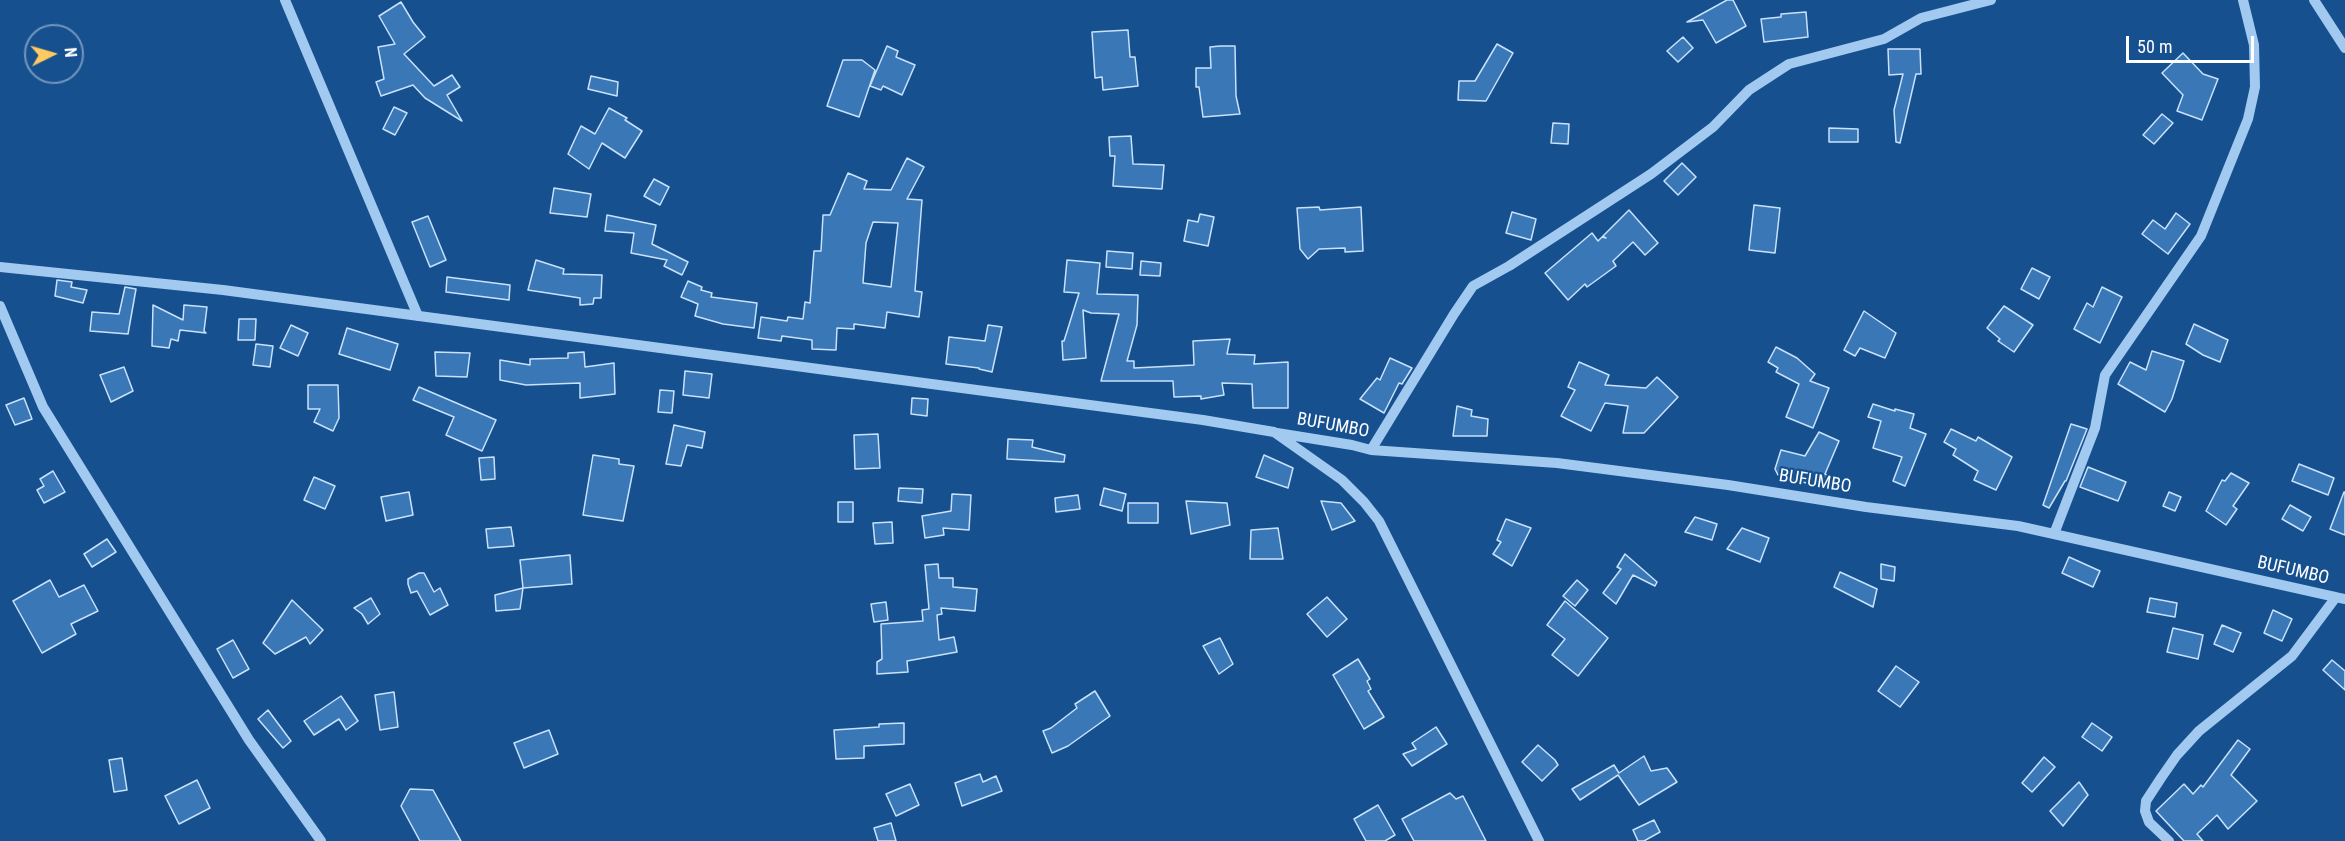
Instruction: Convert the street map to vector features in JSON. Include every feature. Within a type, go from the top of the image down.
[{"type":"street","points":[[285,0],[418,316]]},
{"type":"street","points":[[1371,450],[1473,286],[1509,266],[1651,174],[1713,127],[1749,90],[1790,64],[1884,39],[1921,18],[1991,0]]},
{"type":"street","points":[[2054,534],[2095,428],[2105,375],[2201,236],[2248,119],[2255,87],[2254,45],[2243,0]]},
{"type":"street","points":[[2314,0],[2345,48]]},
{"type":"street","name":"BUFUMBO","points":[[0,267],[223,290],[1203,420],[1371,450],[1557,463],[1728,485],[1866,507],[1980,520],[2054,534],[2341,598]]},
{"type":"street","points":[[0,306],[49,417],[249,740],[321,841]]},
{"type":"street","points":[[1274,432],[1342,480],[1379,521],[1539,841]]},
{"type":"street","points":[[2169,841],[2149,822],[2145,811],[2146,801],[2177,755],[2199,731],[2292,656],[2341,598]]},
{"type":"building","points":[[1727,0],[1733,0],[1746,26],[1716,43],[1703,20],[1687,22]]},
{"type":"building","points":[[401,2],[425,37],[404,54],[434,86],[452,75],[460,87],[447,95],[462,121],[425,98],[413,85],[381,96],[376,82],[384,79],[378,47],[395,44],[379,16]]},
{"type":"building","points":[[1806,12],[1808,37],[1764,42],[1761,19],[1781,17],[1781,14]]},
{"type":"building","points":[[1128,30],[1130,57],[1135,57],[1138,86],[1103,90],[1102,77],[1095,78],[1092,32]]},
{"type":"building","points":[[1683,37],[1693,48],[1678,62],[1667,51]]},
{"type":"building","points":[[1497,44],[1513,53],[1486,101],[1458,100],[1459,81],[1475,81]]},
{"type":"building","points":[[887,46],[898,51],[896,57],[915,65],[902,95],[883,86],[881,90],[870,86]]},
{"type":"building","points":[[1235,46],[1236,96],[1240,114],[1203,117],[1199,87],[1196,87],[1196,68],[1211,68],[1210,47]]},
{"type":"building","points":[[1888,49],[1920,49],[1921,74],[1916,74],[1900,143],[1896,142],[1894,110],[1903,74],[1889,75]]},
{"type":"building","points":[[2183,53],[2203,74],[2218,79],[2202,120],[2177,111],[2183,95],[2162,73]]},
{"type":"building","points":[[843,60],[862,60],[875,70],[859,117],[827,106]]},
{"type":"building","points":[[591,76],[618,82],[617,96],[588,89]]},
{"type":"building","points":[[394,107],[407,113],[395,135],[383,129]]},
{"type":"building","points":[[609,108],[627,118],[625,120],[642,131],[625,158],[602,143],[589,169],[568,154],[581,126],[595,134]]},
{"type":"building","points":[[2162,114],[2173,123],[2154,144],[2143,135]]},
{"type":"building","points":[[1553,123],[1569,124],[1568,144],[1551,143]]},
{"type":"building","points":[[1829,128],[1858,129],[1858,142],[1829,142]]},
{"type":"building","points":[[1131,136],[1133,164],[1164,165],[1162,189],[1113,186],[1115,156],[1110,156],[1109,137]]},
{"type":"building","points":[[907,158],[924,167],[907,199],[922,200],[915,291],[922,292],[919,317],[887,312],[885,328],[854,324],[854,329],[837,328],[836,350],[812,349],[812,340],[782,336],[781,341],[758,338],[761,317],[787,321],[788,317],[803,319],[805,302],[810,303],[814,251],[821,251],[823,215],[830,215],[848,173],[867,181],[864,189],[891,190]],"holes":[[[873,222],[898,223],[891,287],[863,283],[866,243]]]},
{"type":"building","points":[[1682,163],[1696,177],[1678,195],[1664,181]]},
{"type":"building","points":[[654,179],[669,187],[660,205],[644,196]]},
{"type":"building","points":[[554,188],[591,194],[587,217],[550,213]]},
{"type":"building","points":[[1754,205],[1780,208],[1775,253],[1749,250]]},
{"type":"building","points":[[1319,207],[1320,210],[1361,207],[1363,251],[1345,252],[1345,248],[1319,249],[1308,259],[1300,249],[1297,208]]},
{"type":"building","points":[[1629,210],[1658,243],[1645,255],[1633,242],[1613,261],[1616,266],[1587,287],[1585,284],[1568,300],[1545,273],[1592,233],[1598,241],[1602,237],[1606,238],[1603,236]]},
{"type":"building","points":[[1512,212],[1536,219],[1531,240],[1506,233]]},
{"type":"building","points":[[2176,213],[2190,224],[2168,254],[2142,234],[2153,220],[2165,229]]},
{"type":"building","points":[[1200,214],[1214,217],[1208,246],[1184,241],[1188,220],[1198,222]]},
{"type":"building","points":[[607,215],[656,225],[652,244],[688,262],[682,275],[664,266],[667,260],[631,253],[634,233],[605,231]]},
{"type":"building","points":[[428,216],[446,260],[430,267],[412,222]]},
{"type":"building","points":[[1107,251],[1133,253],[1132,269],[1106,267]]},
{"type":"building","points":[[536,260],[564,269],[563,274],[602,275],[601,298],[594,298],[593,304],[580,305],[580,298],[528,290]]},
{"type":"building","points":[[1067,260],[1100,263],[1097,294],[1138,295],[1137,325],[1127,361],[1134,361],[1134,368],[1194,365],[1193,341],[1230,339],[1227,354],[1255,355],[1254,364],[1288,362],[1288,408],[1253,408],[1252,384],[1222,383],[1224,395],[1201,399],[1201,396],[1174,397],[1173,381],[1101,381],[1119,314],[1091,313],[1083,310],[1086,358],[1063,360],[1062,341],[1064,341],[1079,293],[1064,292]]},
{"type":"building","points":[[1141,261],[1161,263],[1160,276],[1140,275]]},
{"type":"building","points":[[2032,268],[2050,277],[2039,299],[2021,289]]},
{"type":"building","points":[[447,277],[510,285],[509,300],[446,292]]},
{"type":"building","points":[[57,280],[72,282],[71,287],[87,290],[83,303],[55,296]]},
{"type":"building","points":[[688,281],[702,287],[701,290],[712,293],[711,297],[757,303],[754,328],[723,324],[695,316],[698,304],[681,297]]},
{"type":"building","points":[[125,287],[136,289],[128,334],[90,331],[92,312],[119,314]]},
{"type":"building","points":[[2102,287],[2122,297],[2100,343],[2074,329],[2087,303],[2093,307]]},
{"type":"building","points":[[153,305],[183,320],[184,305],[207,307],[204,331],[206,333],[180,330],[178,341],[171,339],[169,348],[152,346]]},
{"type":"building","points":[[2004,306],[2033,325],[2014,352],[1998,341],[2000,339],[1987,328]]},
{"type":"building","points":[[1864,311],[1896,333],[1885,358],[1860,348],[1855,356],[1844,350]]},
{"type":"building","points":[[239,319],[256,319],[255,340],[238,340]]},
{"type":"building","points":[[2194,324],[2228,340],[2220,362],[2186,344]]},
{"type":"building","points":[[291,325],[308,333],[298,356],[280,348]]},
{"type":"building","points":[[988,325],[1002,327],[992,372],[946,364],[949,337],[985,341]]},
{"type":"building","points":[[347,328],[398,344],[390,370],[339,354]]},
{"type":"building","points":[[256,344],[273,346],[270,367],[253,365]]},
{"type":"building","points":[[1776,347],[1797,358],[1815,374],[1810,381],[1829,388],[1813,428],[1786,417],[1799,384],[1776,372],[1778,368],[1768,362]]},
{"type":"building","points":[[2152,351],[2184,361],[2172,399],[2165,412],[2118,384],[2130,362],[2146,370]]},
{"type":"building","points":[[435,352],[470,353],[467,377],[436,376]]},
{"type":"building","points":[[584,352],[585,367],[614,363],[615,394],[580,398],[580,383],[526,385],[500,380],[500,360],[530,365],[530,359],[568,358],[568,353]]},
{"type":"building","points":[[1390,358],[1412,368],[1402,384],[1399,383],[1384,413],[1360,399],[1377,378],[1380,380]]},
{"type":"building","points":[[1579,362],[1609,375],[1605,385],[1646,388],[1657,377],[1678,397],[1644,433],[1623,433],[1628,406],[1605,403],[1591,431],[1561,416],[1575,390],[1568,387]]},
{"type":"building","points":[[124,367],[133,391],[111,402],[100,375]]},
{"type":"building","points":[[685,371],[712,374],[709,398],[683,395]]},
{"type":"building","points":[[308,385],[338,385],[339,418],[333,431],[314,422],[320,409],[308,409]]},
{"type":"building","points":[[419,387],[496,420],[482,451],[446,435],[454,417],[413,400]]},
{"type":"building","points":[[660,390],[674,391],[672,413],[658,412]]},
{"type":"building","points":[[24,398],[32,419],[15,425],[6,405]]},
{"type":"building","points":[[912,398],[928,399],[927,416],[911,414]]},
{"type":"building","points":[[1873,404],[1914,414],[1910,428],[1926,434],[1905,486],[1893,481],[1902,457],[1873,448],[1881,421],[1868,417]]},
{"type":"building","points":[[1457,406],[1472,410],[1471,416],[1488,419],[1487,436],[1453,436]]},
{"type":"building","points":[[2071,424],[2087,429],[2066,481],[2049,508],[2043,505]]},
{"type":"building","points":[[674,425],[705,432],[702,448],[687,445],[681,466],[666,464]]},
{"type":"building","points":[[1951,429],[1976,441],[1978,437],[2012,457],[1996,490],[1974,480],[1978,471],[1953,455],[1956,449],[1944,442]]},
{"type":"building","points":[[1819,432],[1839,441],[1825,474],[1827,475],[1824,488],[1778,475],[1775,469],[1781,450],[1805,456]]},
{"type":"building","points":[[878,434],[880,468],[855,469],[854,435]]},
{"type":"building","points":[[1008,439],[1033,440],[1032,447],[1065,455],[1064,462],[1007,459]]},
{"type":"building","points":[[593,455],[619,459],[619,464],[634,466],[623,521],[583,515]]},
{"type":"building","points":[[1264,455],[1293,468],[1288,488],[1256,477]]},
{"type":"building","points":[[494,457],[495,479],[481,480],[479,458]]},
{"type":"building","points":[[2299,464],[2334,478],[2328,495],[2292,481]]},
{"type":"building","points":[[2088,467],[2126,482],[2118,501],[2080,487]]},
{"type":"building","points":[[53,471],[65,492],[44,503],[37,490],[44,486],[40,479]]},
{"type":"building","points":[[2231,473],[2249,483],[2233,506],[2237,509],[2226,525],[2206,511],[2222,480],[2225,481]]},
{"type":"building","points":[[314,477],[335,486],[325,509],[304,500]]},
{"type":"building","points":[[899,488],[923,489],[922,503],[898,501]]},
{"type":"building","points":[[1104,488],[1126,494],[1122,511],[1100,505]]},
{"type":"building","points":[[409,492],[413,515],[386,521],[381,497]]},
{"type":"building","points":[[2169,492],[2181,497],[2175,511],[2163,506]]},
{"type":"building","points":[[2345,492],[2345,535],[2330,529]]},
{"type":"building","points":[[952,494],[971,495],[969,530],[943,528],[944,535],[925,538],[922,516],[951,511]]},
{"type":"building","points":[[1078,495],[1080,509],[1056,512],[1055,498]]},
{"type":"building","points":[[1186,501],[1227,503],[1230,525],[1191,534]]},
{"type":"building","points":[[1321,501],[1341,503],[1355,521],[1332,530]]},
{"type":"building","points":[[838,502],[853,502],[853,522],[838,522]]},
{"type":"building","points":[[1128,503],[1158,503],[1158,523],[1128,523]]},
{"type":"building","points":[[2290,505],[2311,517],[2303,531],[2282,519]]},
{"type":"building","points":[[1695,517],[1717,524],[1712,540],[1685,532]]},
{"type":"building","points":[[1506,519],[1531,528],[1512,566],[1493,554],[1501,542],[1497,540]]},
{"type":"building","points":[[892,522],[893,543],[875,544],[873,523]]},
{"type":"building","points":[[511,527],[514,546],[488,548],[486,529]]},
{"type":"building","points":[[1278,528],[1283,559],[1250,559],[1251,530]]},
{"type":"building","points":[[1742,528],[1769,538],[1760,562],[1727,549]]},
{"type":"building","points":[[107,539],[116,552],[92,567],[84,554]]},
{"type":"building","points":[[1625,554],[1657,582],[1655,586],[1633,575],[1616,604],[1603,593],[1621,569],[1617,567]]},
{"type":"building","points":[[570,555],[572,584],[523,588],[520,560]]},
{"type":"building","points":[[2069,557],[2100,571],[2093,587],[2062,573]]},
{"type":"building","points":[[938,564],[939,578],[953,578],[953,587],[977,589],[975,611],[941,608],[942,614],[937,615],[939,640],[954,637],[957,652],[907,661],[908,672],[877,674],[877,662],[882,659],[881,624],[923,621],[922,610],[929,609],[925,565]]},
{"type":"building","points":[[1881,564],[1895,567],[1894,581],[1881,579]]},
{"type":"building","points":[[1840,572],[1877,589],[1873,607],[1834,587]]},
{"type":"building","points":[[424,573],[434,592],[440,588],[448,605],[430,615],[417,591],[411,593],[408,584],[408,579]]},
{"type":"building","points":[[50,580],[59,597],[84,585],[98,611],[71,624],[76,634],[42,653],[13,601]]},
{"type":"building","points":[[1577,580],[1588,590],[1575,606],[1563,596]]},
{"type":"building","points":[[523,588],[520,609],[496,611],[495,595]]},
{"type":"building","points":[[1327,597],[1347,619],[1327,637],[1307,614]]},
{"type":"building","points":[[371,598],[380,614],[368,624],[362,614],[354,608]]},
{"type":"building","points":[[2150,598],[2177,603],[2175,617],[2147,612]]},
{"type":"building","points":[[292,600],[323,630],[310,644],[306,637],[275,654],[263,643]]},
{"type":"building","points":[[1565,601],[1608,638],[1578,676],[1552,655],[1565,639],[1547,625]]},
{"type":"building","points":[[886,602],[888,620],[874,622],[871,604]]},
{"type":"building","points":[[2273,610],[2292,619],[2282,641],[2264,633]]},
{"type":"building","points":[[2222,625],[2241,633],[2233,652],[2214,644]]},
{"type":"building","points":[[2173,628],[2203,635],[2198,659],[2167,652]]},
{"type":"building","points":[[1220,638],[1233,664],[1219,674],[1203,646]]},
{"type":"building","points":[[233,640],[249,669],[233,678],[217,649]]},
{"type":"building","points":[[1358,659],[1370,679],[1367,681],[1371,689],[1368,691],[1384,717],[1364,729],[1333,675]]},
{"type":"building","points":[[2332,660],[2345,671],[2345,690],[2323,670]]},
{"type":"building","points":[[1896,666],[1919,682],[1900,707],[1878,691]]},
{"type":"building","points":[[1095,691],[1110,716],[1068,746],[1052,753],[1043,731],[1051,728],[1077,708],[1075,704]]},
{"type":"building","points":[[394,692],[398,727],[380,730],[375,695]]},
{"type":"building","points":[[341,696],[358,721],[346,730],[339,719],[314,735],[304,721]]},
{"type":"building","points":[[268,710],[291,741],[283,748],[258,719]]},
{"type":"building","points":[[904,723],[904,744],[864,746],[864,758],[836,759],[834,730]]},
{"type":"building","points":[[2092,723],[2112,737],[2102,751],[2082,737]]},
{"type":"building","points":[[1436,727],[1447,744],[1412,766],[1403,754],[1416,749],[1412,743]]},
{"type":"building","points":[[549,730],[558,754],[524,768],[514,743]]},
{"type":"building","points":[[2238,740],[2250,749],[2231,775],[2257,801],[2228,829],[2217,815],[2197,834],[2203,841],[2184,841],[2156,811],[2184,784],[2193,794],[2201,785],[2203,787]]},
{"type":"building","points":[[1538,745],[1558,765],[1542,781],[1522,762]]},
{"type":"building","points":[[1644,756],[1651,771],[1667,768],[1677,782],[1639,805],[1618,775],[1580,800],[1572,789],[1614,765],[1619,773]]},
{"type":"building","points":[[2044,757],[2055,767],[2032,792],[2022,783]]},
{"type":"building","points":[[122,758],[127,790],[114,792],[109,760]]},
{"type":"building","points":[[980,774],[983,782],[996,776],[1002,791],[962,806],[955,783]]},
{"type":"building","points":[[197,780],[210,808],[179,824],[165,796]]},
{"type":"building","points":[[2079,782],[2088,795],[2063,826],[2050,811]]},
{"type":"building","points":[[910,784],[919,805],[896,816],[886,794]]},
{"type":"building","points":[[410,789],[433,790],[461,841],[420,841],[401,806]]},
{"type":"building","points":[[1450,793],[1456,799],[1463,796],[1486,841],[1414,841],[1402,819]]},
{"type":"building","points":[[1378,805],[1395,835],[1385,841],[1366,841],[1354,819]]},
{"type":"building","points":[[1654,820],[1660,832],[1644,841],[1638,841],[1633,830]]},
{"type":"building","points":[[891,823],[896,841],[878,841],[874,828]]}]
